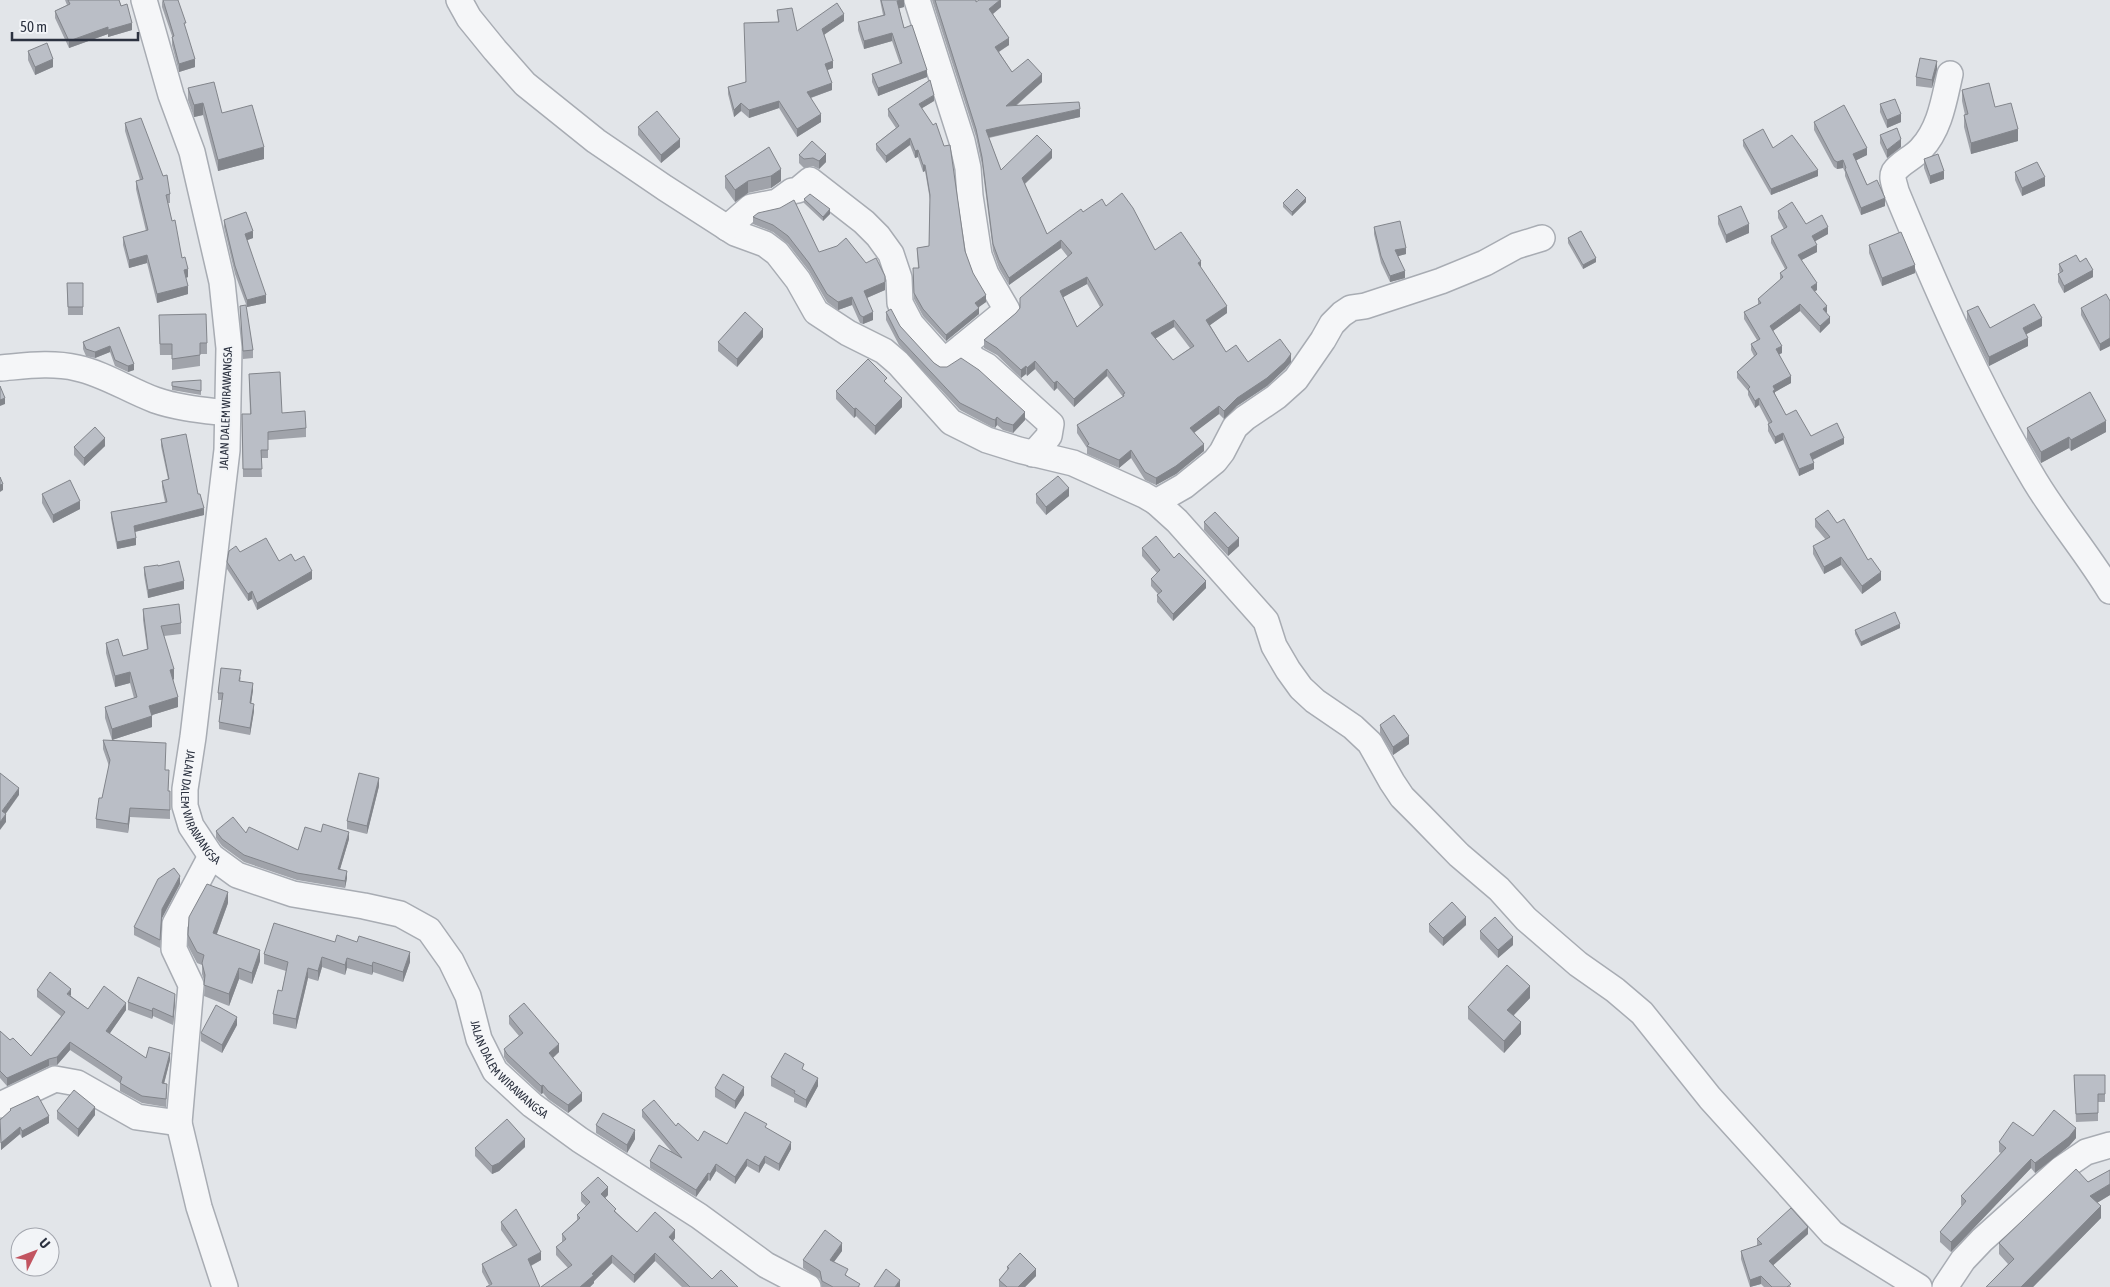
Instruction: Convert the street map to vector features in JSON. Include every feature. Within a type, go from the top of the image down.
[{"type":"street","name":"JALAN DALEM WIRAWANGSA","points":[[144,0],[171,95],[192,152],[222,282],[229,348],[227,450],[193,737],[185,789],[185,806],[191,826],[211,856],[237,875],[293,894],[400,914],[429,930],[451,961],[468,996],[479,1039],[495,1071],[532,1105],[580,1140],[699,1216],[766,1265],[808,1287]]},
{"type":"street","points":[[459,0],[469,18],[495,50],[532,89],[596,141],[665,188],[727,228],[764,244],[777,253],[798,280],[816,312],[848,333],[872,344],[891,357],[951,422],[980,438],[1033,454],[1073,463],[1116,481],[1156,502],[1177,521],[1260,613],[1266,621],[1274,646],[1301,688],[1315,701],[1353,727],[1370,743],[1402,797],[1459,855],[1499,889],[1526,919],[1578,964],[1615,990],[1642,1014],[1710,1098],[1832,1233],[1919,1287]]},
{"type":"street","points":[[727,228],[751,207],[777,202],[792,191],[798,190],[810,180],[864,222],[878,236],[891,254],[899,278],[900,303],[911,324],[944,361],[1007,310],[986,274],[979,255],[970,196],[968,168],[962,141],[917,0]]},
{"type":"street","points":[[1950,74],[1942,111],[1927,143],[1914,156],[1894,171],[1892,177],[1896,191],[1936,287],[2000,418],[2036,484],[2098,569],[2110,591]]},
{"type":"street","points":[[1156,502],[1184,486],[1215,462],[1235,427],[1276,397],[1296,379],[1332,324],[1342,314],[1351,308],[1365,306],[1441,281],[1516,246],[1542,238]]},
{"type":"street","points":[[963,346],[974,360],[987,366],[1051,424],[1049,436],[1033,454]]},
{"type":"street","points":[[0,368],[41,364],[75,367],[97,373],[154,399],[179,407],[227,413]]},
{"type":"street","points":[[211,856],[175,924],[174,949],[191,985],[179,1123],[199,1207],[225,1287]]},
{"type":"street","points":[[1,1103],[55,1079],[77,1083],[137,1117],[179,1123]]},
{"type":"street","points":[[1945,1287],[1963,1260],[1982,1240],[2061,1169],[2086,1152],[2110,1145]]},
{"type":"building","points":[[68,0],[119,0],[121,6],[127,4],[132,23],[108,30],[108,27],[69,41],[55,11],[70,4]]},
{"type":"building","points":[[163,0],[178,0],[195,59],[179,64],[172,37],[174,36]]},
{"type":"building","points":[[881,0],[902,0],[897,1],[904,28],[912,25],[927,70],[878,88],[872,74],[902,63],[892,33],[864,41],[858,22],[885,15]]},
{"type":"building","points":[[935,0],[976,0],[976,2],[979,0],[1000,0],[989,9],[1009,38],[995,47],[1012,72],[1028,59],[1042,74],[1006,106],[1079,102],[1080,109],[986,130],[1001,170],[1037,135],[1052,150],[1022,178],[1047,234],[1081,209],[1083,212],[1102,199],[1106,206],[1122,193],[1133,208],[1155,250],[1181,232],[1201,261],[1198,263],[1227,306],[1206,320],[1226,352],[1236,345],[1248,362],[1280,339],[1291,354],[1267,378],[1237,398],[1224,411],[1219,406],[1190,428],[1204,444],[1176,466],[1156,478],[1145,472],[1131,450],[1119,460],[1087,446],[1089,444],[1077,425],[1124,396],[1123,394],[1125,393],[1107,369],[1074,399],[1057,381],[1054,383],[1035,361],[1027,368],[1026,366],[1021,370],[997,348],[984,340],[1016,313],[1020,308],[1020,298],[1072,253],[1061,240],[1009,278],[993,244],[982,157],[976,129]],"holes":[[[1087,277],[1103,305],[1077,327],[1060,291]],[[1174,320],[1194,346],[1173,360],[1151,333]]]},
{"type":"building","points":[[837,3],[844,14],[822,29],[833,61],[825,64],[832,83],[807,92],[821,114],[797,129],[779,101],[749,110],[741,103],[734,110],[728,87],[746,82],[744,23],[779,22],[777,10],[792,8],[797,31]]},
{"type":"building","points":[[47,43],[53,59],[35,67],[28,51]]},
{"type":"building","points":[[1920,58],[1937,61],[1932,80],[1916,77]]},
{"type":"building","points":[[930,80],[934,95],[919,104],[933,125],[936,123],[944,146],[950,145],[965,251],[973,273],[986,295],[975,303],[979,308],[946,335],[923,309],[914,293],[913,268],[919,268],[917,248],[929,246],[930,195],[925,165],[923,165],[918,150],[915,151],[910,138],[886,156],[876,144],[899,126],[888,109]]},
{"type":"building","points":[[214,82],[222,113],[252,105],[264,147],[218,160],[203,103],[194,105],[188,88]]},
{"type":"building","points":[[1989,83],[1995,107],[2011,103],[2018,129],[1971,143],[1964,115],[1968,114],[1962,90]]},
{"type":"building","points":[[1895,99],[1901,114],[1887,120],[1880,104]]},
{"type":"building","points":[[1844,105],[1867,148],[1853,154],[1867,185],[1877,180],[1885,198],[1861,208],[1843,160],[1837,162],[1834,160],[1814,122]]},
{"type":"building","points":[[657,111],[680,139],[661,155],[638,127]]},
{"type":"building","points":[[141,118],[163,176],[167,175],[170,194],[166,195],[172,221],[175,220],[182,258],[185,257],[188,269],[184,270],[188,286],[157,294],[147,255],[129,260],[123,237],[148,230],[136,181],[143,179],[125,123]]},
{"type":"building","points":[[1897,128],[1901,139],[1887,150],[1880,135]]},
{"type":"building","points":[[1763,129],[1773,148],[1792,135],[1818,170],[1771,189],[1743,140]]},
{"type":"building","points":[[812,141],[826,154],[819,161],[813,158],[804,159],[799,155]]},
{"type":"building","points":[[769,147],[781,169],[771,176],[748,181],[735,190],[725,176]]},
{"type":"building","points":[[1938,154],[1944,171],[1930,176],[1924,159]]},
{"type":"building","points":[[2037,162],[2045,177],[2022,188],[2015,172]]},
{"type":"building","points":[[1297,189],[1306,198],[1292,212],[1283,203]]},
{"type":"building","points":[[810,194],[830,209],[823,217],[804,199]]},
{"type":"building","points":[[794,200],[819,252],[837,246],[846,238],[866,263],[876,258],[885,276],[885,282],[864,291],[873,312],[863,317],[860,315],[852,297],[838,302],[827,294],[809,263],[788,236],[773,225],[753,217],[758,213],[780,208]]},
{"type":"building","points":[[1792,202],[1806,224],[1822,215],[1828,227],[1812,236],[1817,245],[1798,255],[1817,283],[1811,287],[1827,306],[1823,309],[1830,317],[1820,326],[1800,304],[1770,326],[1782,346],[1776,349],[1791,376],[1773,386],[1775,390],[1773,391],[1786,415],[1796,410],[1811,436],[1837,423],[1844,438],[1810,454],[1814,463],[1799,469],[1783,433],[1775,437],[1768,424],[1772,422],[1759,398],[1755,401],[1748,389],[1750,387],[1737,372],[1757,354],[1751,344],[1760,339],[1744,312],[1761,303],[1758,299],[1783,277],[1780,273],[1787,268],[1771,236],[1787,227],[1778,211]]},
{"type":"building","points":[[1741,206],[1749,224],[1726,235],[1718,216]]},
{"type":"building","points":[[246,212],[253,231],[245,234],[266,295],[247,300],[235,266],[224,220]]},
{"type":"building","points":[[1400,221],[1406,248],[1395,250],[1405,271],[1390,276],[1381,256],[1374,227]]},
{"type":"building","points":[[1581,231],[1596,258],[1583,265],[1568,238]]},
{"type":"building","points":[[1901,232],[1915,265],[1882,278],[1869,245]]},
{"type":"building","points":[[2076,255],[2080,262],[2086,258],[2093,270],[2064,286],[2058,274],[2063,271],[2059,264]]},
{"type":"building","points":[[67,283],[83,283],[83,307],[68,307]]},
{"type":"building","points":[[2106,294],[2110,301],[2110,338],[2100,344],[2081,308]]},
{"type":"building","points":[[2034,304],[2042,318],[2023,328],[2028,338],[1989,357],[1967,311],[1978,306],[1990,328]]},
{"type":"building","points":[[246,305],[253,350],[243,351],[240,306]]},
{"type":"building","points":[[891,309],[900,326],[934,363],[940,367],[947,367],[961,358],[979,370],[1025,412],[1013,425],[1003,422],[997,417],[995,420],[992,419],[960,403],[899,338],[886,312]]},
{"type":"building","points":[[745,312],[763,329],[737,359],[718,342]]},
{"type":"building","points":[[206,314],[207,343],[200,343],[200,355],[172,359],[172,344],[160,344],[159,315]]},
{"type":"building","points":[[119,327],[134,364],[128,366],[115,360],[110,346],[95,352],[86,349],[83,342]]},
{"type":"building","points":[[868,359],[887,378],[884,381],[902,398],[875,426],[836,391]]},
{"type":"building","points":[[280,372],[282,413],[305,411],[306,428],[268,432],[268,450],[261,450],[262,469],[243,469],[242,414],[251,414],[249,374]]},
{"type":"building","points":[[201,380],[201,391],[172,386],[172,382]]},
{"type":"building","points":[[0,386],[5,398],[0,400]]},
{"type":"building","points":[[2090,392],[2106,421],[2071,440],[2069,437],[2041,452],[2027,428]]},
{"type":"building","points":[[95,427],[105,438],[84,458],[74,447]]},
{"type":"building","points":[[186,434],[198,494],[200,494],[204,508],[134,526],[136,538],[117,542],[111,512],[167,502],[162,481],[169,479],[161,439]]},
{"type":"building","points":[[1058,476],[1069,488],[1046,507],[1036,494]]},
{"type":"building","points":[[70,480],[80,501],[53,515],[42,494]]},
{"type":"building","points":[[1828,510],[1837,523],[1844,519],[1868,560],[1871,558],[1881,572],[1862,586],[1841,557],[1824,567],[1813,546],[1830,537],[1815,519]]},
{"type":"building","points":[[1215,512],[1239,538],[1228,548],[1204,522]]},
{"type":"building","points":[[1156,536],[1174,558],[1179,553],[1206,581],[1173,614],[1157,595],[1162,591],[1151,579],[1160,570],[1142,548]]},
{"type":"building","points":[[266,538],[279,561],[291,554],[295,561],[304,556],[312,571],[257,603],[252,591],[248,594],[227,562],[229,551],[236,546],[240,552]]},
{"type":"building","points":[[179,561],[184,581],[148,590],[144,567]]},
{"type":"building","points":[[179,604],[181,623],[161,626],[174,669],[170,670],[178,697],[149,706],[152,716],[112,729],[105,707],[137,697],[130,672],[115,676],[106,643],[118,639],[123,656],[148,649],[143,609]]},
{"type":"building","points":[[1895,612],[1900,624],[1861,642],[1855,630]]},
{"type":"building","points":[[221,668],[241,670],[239,681],[253,683],[250,703],[254,704],[250,728],[219,722],[223,693],[218,693]]},
{"type":"building","points":[[1394,715],[1409,736],[1393,747],[1380,725]]},
{"type":"building","points":[[103,740],[166,743],[165,770],[169,770],[168,791],[170,791],[170,810],[130,808],[128,824],[96,819],[99,798],[102,798],[110,760]]},
{"type":"building","points":[[0,773],[19,788],[2,811],[6,814],[0,822]]},
{"type":"building","points":[[359,773],[379,778],[367,826],[347,821]]},
{"type":"building","points":[[233,817],[246,833],[249,827],[298,850],[305,827],[321,832],[323,824],[349,832],[338,869],[347,871],[345,881],[297,873],[244,855],[222,839],[216,831]]},
{"type":"building","points":[[174,868],[180,876],[162,909],[160,940],[134,927],[158,879]]},
{"type":"building","points":[[207,884],[228,892],[213,933],[260,950],[252,973],[239,968],[229,994],[204,985],[205,975],[202,963],[204,955],[197,952],[188,935],[189,917]]},
{"type":"building","points":[[1452,902],[1466,917],[1443,938],[1429,924]]},
{"type":"building","points":[[1495,917],[1513,937],[1498,950],[1480,931]]},
{"type":"building","points":[[274,923],[335,942],[337,935],[357,942],[359,936],[410,952],[403,972],[373,962],[372,966],[347,958],[345,965],[322,957],[318,971],[308,968],[296,1019],[273,1014],[278,990],[282,991],[288,962],[264,954]]},
{"type":"building","points":[[1507,965],[1530,986],[1507,1010],[1521,1022],[1504,1041],[1468,1007]]},
{"type":"building","points":[[50,972],[71,989],[67,994],[88,1009],[104,986],[126,1003],[106,1031],[146,1058],[149,1047],[170,1053],[162,1083],[167,1084],[166,1099],[142,1096],[120,1083],[122,1077],[70,1042],[57,1057],[7,1078],[0,1071],[0,1031],[10,1040],[13,1038],[31,1056],[65,1012],[37,990]]},
{"type":"building","points":[[138,977],[175,994],[173,1017],[153,1008],[152,1011],[128,1002]]},
{"type":"building","points":[[524,1003],[559,1044],[549,1053],[582,1093],[568,1105],[548,1091],[543,1085],[541,1086],[504,1049],[523,1033],[509,1016]]},
{"type":"building","points":[[216,1005],[237,1017],[222,1045],[201,1033]]},
{"type":"building","points":[[785,1053],[804,1064],[802,1069],[818,1078],[806,1100],[771,1077]]},
{"type":"building","points":[[723,1074],[744,1087],[735,1101],[715,1088]]},
{"type":"building","points":[[2074,1075],[2105,1075],[2105,1094],[2098,1094],[2098,1113],[2076,1114]]},
{"type":"building","points":[[74,1090],[95,1107],[78,1129],[57,1111]]},
{"type":"building","points":[[38,1096],[49,1116],[22,1131],[20,1127],[1,1143],[0,1120],[10,1109]]},
{"type":"building","points":[[654,1100],[676,1126],[678,1123],[698,1141],[704,1131],[727,1144],[745,1112],[767,1124],[765,1127],[791,1142],[779,1164],[765,1156],[759,1166],[747,1159],[735,1177],[716,1164],[696,1190],[650,1161],[659,1145],[682,1158],[642,1110]]},
{"type":"building","points":[[2054,1110],[2076,1128],[2069,1137],[2035,1163],[2031,1159],[1951,1242],[1940,1232],[1966,1201],[1961,1196],[2006,1148],[1999,1142],[2013,1122],[2033,1136]]},
{"type":"building","points":[[603,1113],[635,1130],[627,1145],[596,1125]]},
{"type":"building","points":[[507,1119],[525,1139],[499,1163],[492,1166],[475,1148]]},
{"type":"building","points":[[2076,1169],[2088,1182],[2110,1170],[2110,1184],[2090,1196],[2101,1206],[2021,1287],[1986,1287],[2014,1259],[1999,1243]]},
{"type":"building","points":[[598,1177],[608,1187],[601,1194],[616,1209],[614,1211],[637,1232],[655,1212],[675,1230],[669,1237],[712,1279],[721,1270],[738,1287],[690,1287],[655,1253],[634,1275],[612,1255],[580,1287],[541,1287],[572,1265],[556,1247],[566,1239],[562,1234],[580,1218],[577,1215],[590,1202],[581,1193]]},
{"type":"building","points":[[1791,1208],[1808,1227],[1769,1261],[1791,1284],[1787,1287],[1772,1287],[1761,1276],[1750,1280],[1741,1251],[1762,1244],[1757,1239]]},
{"type":"building","points":[[516,1209],[541,1252],[528,1259],[540,1287],[486,1287],[492,1284],[482,1264],[517,1245],[501,1222]]},
{"type":"building","points":[[825,1230],[842,1243],[830,1260],[848,1269],[845,1275],[860,1284],[858,1287],[833,1287],[822,1281],[820,1271],[803,1260]]},
{"type":"building","points":[[1020,1253],[1036,1269],[1018,1287],[1007,1287],[999,1280],[1009,1268],[1007,1267]]},
{"type":"building","points":[[886,1269],[900,1280],[895,1287],[874,1287]]}]
